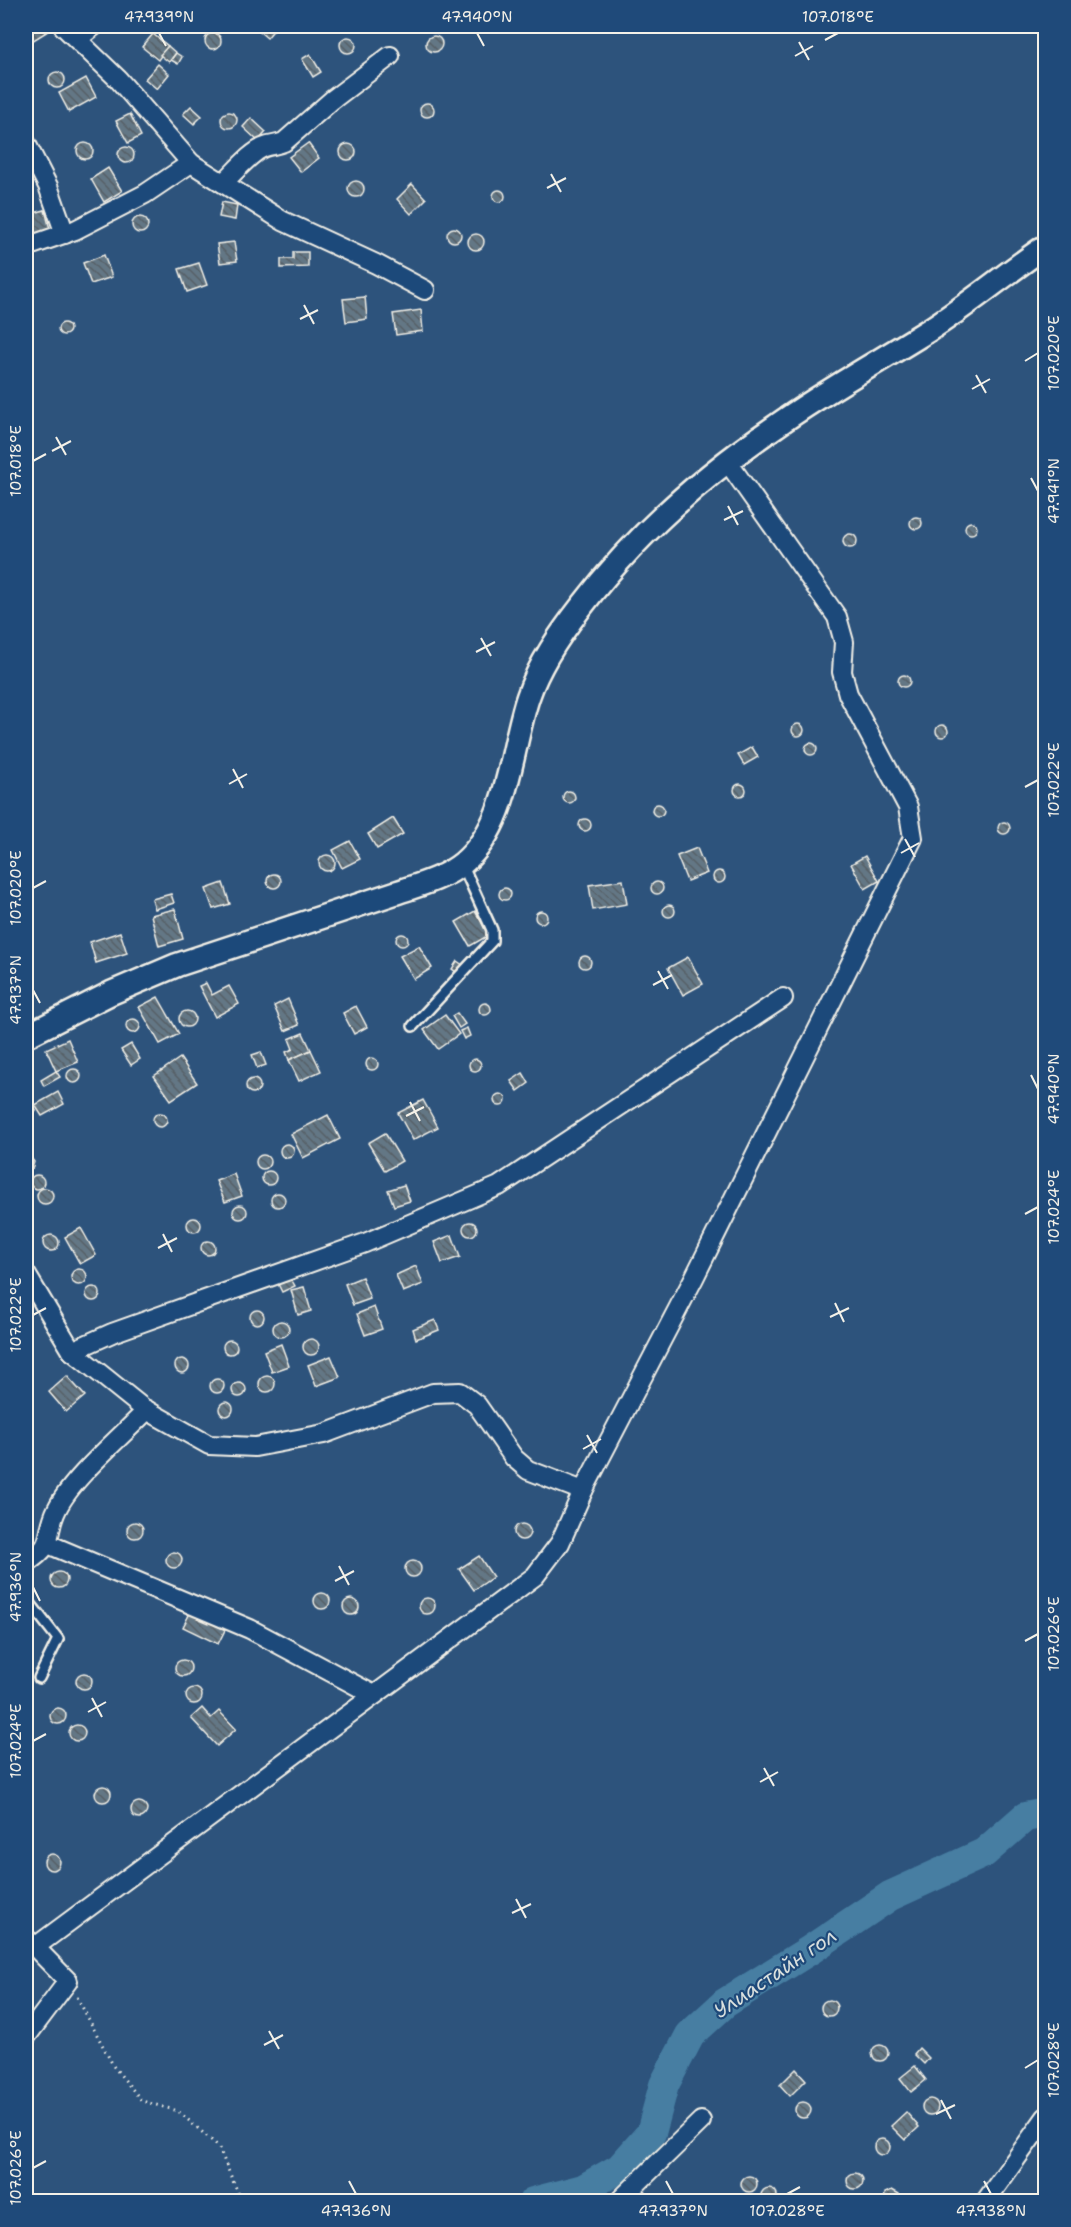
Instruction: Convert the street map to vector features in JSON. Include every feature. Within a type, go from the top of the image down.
[{"type":"street","points":[[63,26],[118,79],[191,164],[283,221],[376,264],[425,290]]},
{"type":"street","points":[[77,39],[94,26]]},
{"type":"street","points":[[223,183],[255,153],[265,147],[284,142],[332,100],[390,56]]},
{"type":"street","points":[[26,144],[48,186],[65,234]]},
{"type":"street","points":[[26,247],[65,234],[145,194],[191,164]]},
{"type":"street","points":[[26,1036],[111,993],[177,965],[398,892],[440,876],[462,864],[476,850],[495,816],[529,695],[539,672],[564,629],[608,575],[665,514],[727,461],[813,402],[931,329],[1046,246]]},
{"type":"street","points":[[26,2037],[68,1981],[30,1942],[374,1695],[535,1576],[560,1543],[583,1491],[694,1278],[914,838],[908,807],[848,694],[842,672],[844,642],[837,616],[727,461]]},
{"type":"street","points":[[72,1351],[112,1333],[365,1243],[499,1186],[783,998]]},
{"type":"street","points":[[26,1274],[72,1351],[147,1410],[209,1444],[255,1447],[324,1434],[433,1393],[460,1392],[477,1405],[514,1458],[528,1470],[583,1491]]},
{"type":"street","points":[[26,1563],[48,1544],[56,1510],[74,1484],[147,1410]]},
{"type":"street","points":[[48,1544],[250,1629],[374,1695]]},
{"type":"street","points":[[985,2202],[1046,2117]]},
{"type":"street","points":[[618,2202],[701,2121]]},
{"type":"lane","points":[[413,1026],[492,942],[492,930],[462,864]]},
{"type":"lane","points":[[26,1598],[58,1639],[39,1678]]},
{"type":"path","points":[[68,1981],[114,2067],[142,2100],[178,2111],[218,2146],[242,2202]]},
{"type":"building","points":[[26,26],[45,26],[48,31],[32,41]]},
{"type":"building","points":[[253,26],[274,26],[276,27],[267,38]]},
{"type":"building","points":[[213,33],[219,35],[221,41],[219,47],[213,49],[207,47],[205,41],[207,35]]},
{"type":"building","points":[[153,34],[168,46],[158,60],[142,47]]},
{"type":"building","points":[[434,36],[442,44],[434,52],[426,44]]},
{"type":"building","points":[[348,37],[356,45],[348,53],[340,45]]},
{"type":"building","points":[[168,46],[176,53],[169,62],[160,55]]},
{"type":"building","points":[[176,53],[182,57],[178,64],[171,60]]},
{"type":"building","points":[[310,54],[321,72],[313,77],[302,59]]},
{"type":"building","points":[[158,64],[169,74],[157,89],[145,79]]},
{"type":"building","points":[[57,72],[65,80],[57,88],[49,80]]},
{"type":"building","points":[[86,78],[96,97],[69,112],[59,93]]},
{"type":"building","points":[[424,103],[430,103],[434,110],[430,117],[424,117],[420,113],[420,107]]},
{"type":"building","points":[[191,106],[202,116],[194,124],[183,114]]},
{"type":"building","points":[[229,112],[235,114],[237,120],[235,126],[229,128],[223,126],[221,120],[223,114]]},
{"type":"building","points":[[130,114],[141,136],[128,143],[116,121]]},
{"type":"building","points":[[251,118],[266,132],[258,141],[243,127]]},
{"type":"building","points":[[85,143],[93,151],[85,159],[77,151]]},
{"type":"building","points":[[308,143],[319,158],[301,172],[289,157]]},
{"type":"building","points":[[348,144],[356,152],[348,160],[340,152]]},
{"type":"building","points":[[126,147],[134,155],[126,163],[118,155]]},
{"type":"building","points":[[108,168],[122,191],[104,202],[91,179]]},
{"type":"building","points":[[356,181],[364,189],[356,197],[348,189]]},
{"type":"building","points":[[412,184],[426,199],[411,214],[397,199]]},
{"type":"building","points":[[501,190],[505,196],[501,202],[497,202],[493,194]]},
{"type":"building","points":[[222,202],[237,205],[235,220],[219,217]]},
{"type":"building","points":[[45,210],[51,233],[36,237],[30,214]]},
{"type":"building","points":[[140,217],[148,225],[140,233],[132,225]]},
{"type":"building","points":[[451,228],[457,228],[461,235],[457,242],[451,242],[447,238],[447,232]]},
{"type":"building","points":[[476,234],[484,242],[476,250],[468,242]]},
{"type":"building","points":[[234,242],[237,261],[220,263],[217,244]]},
{"type":"building","points":[[293,252],[308,252],[308,267],[281,268],[281,259],[293,259]]},
{"type":"building","points":[[104,255],[112,277],[91,284],[83,263]]},
{"type":"building","points":[[199,263],[207,285],[187,292],[179,269]]},
{"type":"building","points":[[365,297],[367,319],[346,322],[343,299]]},
{"type":"building","points":[[421,310],[423,331],[396,335],[393,314]]},
{"type":"building","points":[[66,323],[69,324],[69,334],[62,335],[59,334],[58,327],[59,324]]},
{"type":"building","points":[[918,517],[922,523],[918,529],[914,529],[910,521]]},
{"type":"building","points":[[973,522],[977,528],[973,534],[969,534],[965,526]]},
{"type":"building","points":[[850,534],[855,536],[857,541],[855,546],[850,548],[845,546],[843,541],[845,536]]},
{"type":"building","points":[[906,675],[910,681],[906,687],[902,687],[898,679]]},
{"type":"building","points":[[800,724],[804,730],[800,736],[796,736],[792,728]]},
{"type":"building","points":[[944,725],[948,731],[944,737],[940,737],[936,729]]},
{"type":"building","points":[[813,743],[817,749],[813,755],[809,755],[805,747]]},
{"type":"building","points":[[752,747],[758,757],[744,765],[738,755]]},
{"type":"building","points":[[742,784],[746,790],[742,796],[738,796],[734,788]]},
{"type":"building","points":[[571,791],[575,797],[571,803],[567,803],[563,795]]},
{"type":"building","points":[[660,804],[664,810],[660,816],[656,816],[652,808]]},
{"type":"building","points":[[393,818],[403,834],[377,849],[368,834]]},
{"type":"building","points":[[587,819],[591,825],[587,831],[583,831],[579,823]]},
{"type":"building","points":[[1006,822],[1010,828],[1006,834],[1002,834],[998,826]]},
{"type":"building","points":[[350,841],[360,859],[342,868],[333,850]]},
{"type":"building","points":[[697,848],[707,873],[687,881],[677,856]]},
{"type":"building","points":[[327,855],[335,863],[327,871],[319,863]]},
{"type":"building","points":[[865,856],[879,881],[865,889],[851,864]]},
{"type":"building","points":[[721,871],[725,877],[721,883],[717,883],[713,875]]},
{"type":"building","points":[[271,874],[277,874],[281,881],[277,888],[271,888],[267,884],[267,878]]},
{"type":"building","points":[[623,880],[627,904],[593,910],[589,885]]},
{"type":"building","points":[[659,882],[663,888],[659,894],[655,894],[651,886]]},
{"type":"building","points":[[223,883],[230,904],[213,909],[206,889]]},
{"type":"building","points":[[507,888],[511,894],[507,900],[503,900],[499,892]]},
{"type":"building","points":[[171,894],[174,903],[155,909],[152,899]]},
{"type":"building","points":[[671,905],[675,911],[671,917],[667,917],[663,909]]},
{"type":"building","points":[[175,909],[183,939],[159,946],[151,915]]},
{"type":"building","points":[[475,911],[489,935],[470,946],[456,922]]},
{"type":"building","points":[[543,911],[547,917],[543,923],[539,923],[535,915]]},
{"type":"building","points":[[120,932],[127,953],[96,963],[90,942]]},
{"type":"building","points":[[404,934],[408,940],[404,946],[400,946],[396,938]]},
{"type":"building","points":[[419,946],[432,968],[414,979],[400,956]]},
{"type":"building","points":[[587,956],[591,962],[587,968],[583,968],[579,960]]},
{"type":"building","points":[[688,957],[703,984],[683,995],[668,968]]},
{"type":"building","points":[[457,961],[464,966],[459,974],[452,969]]},
{"type":"building","points":[[206,983],[212,995],[229,986],[239,1004],[215,1017],[199,986]]},
{"type":"building","points":[[158,997],[179,1034],[160,1044],[139,1007]]},
{"type":"building","points":[[288,999],[299,1025],[285,1031],[274,1006]]},
{"type":"building","points":[[487,1003],[491,1009],[487,1015],[483,1015],[479,1007]]},
{"type":"building","points":[[356,1006],[367,1027],[354,1034],[343,1013]]},
{"type":"building","points":[[187,1011],[195,1019],[187,1027],[179,1019]]},
{"type":"building","points":[[457,1013],[465,1024],[459,1028],[452,1016]]},
{"type":"building","points":[[445,1015],[459,1034],[438,1049],[424,1030]]},
{"type":"building","points":[[133,1019],[138,1021],[140,1026],[138,1031],[133,1033],[128,1031],[126,1026],[128,1021]]},
{"type":"building","points":[[467,1028],[470,1036],[464,1039],[460,1031]]},
{"type":"building","points":[[303,1033],[311,1050],[289,1060],[286,1052],[293,1049],[289,1039]]},
{"type":"building","points":[[68,1039],[78,1062],[56,1071],[46,1049]]},
{"type":"building","points":[[131,1044],[140,1059],[131,1065],[121,1050]]},
{"type":"building","points":[[311,1050],[321,1071],[299,1081],[289,1060]]},
{"type":"building","points":[[261,1052],[266,1065],[257,1068],[252,1055]]},
{"type":"building","points":[[180,1058],[197,1083],[171,1100],[154,1076]]},
{"type":"building","points":[[374,1058],[378,1064],[374,1070],[370,1070],[366,1062]]},
{"type":"building","points":[[477,1059],[481,1065],[477,1071],[473,1071],[469,1063]]},
{"type":"building","points":[[71,1069],[77,1069],[81,1076],[77,1083],[71,1083],[67,1079],[67,1073]]},
{"type":"building","points":[[56,1071],[60,1077],[44,1086],[41,1080]]},
{"type":"building","points":[[523,1073],[529,1083],[518,1091],[511,1081]]},
{"type":"building","points":[[250,1079],[256,1079],[260,1086],[256,1093],[250,1093],[246,1089],[246,1083]]},
{"type":"building","points":[[26,1088],[36,1111],[26,1116]]},
{"type":"building","points":[[58,1092],[64,1104],[42,1116],[35,1105]]},
{"type":"building","points":[[502,1094],[506,1100],[502,1106],[498,1106],[494,1098]]},
{"type":"building","points":[[423,1100],[438,1127],[413,1140],[398,1113]]},
{"type":"building","points":[[157,1113],[163,1113],[167,1120],[163,1127],[157,1127],[153,1123],[153,1117]]},
{"type":"building","points":[[328,1115],[340,1139],[303,1158],[291,1134]]},
{"type":"building","points":[[385,1133],[402,1161],[385,1171],[368,1143]]},
{"type":"building","points":[[284,1144],[290,1144],[294,1151],[290,1158],[284,1158],[280,1154],[280,1148]]},
{"type":"building","points":[[260,1155],[266,1155],[270,1162],[266,1169],[260,1169],[256,1165],[256,1159]]},
{"type":"building","points":[[26,1156],[34,1162],[32,1169],[27,1171],[26,1171]]},
{"type":"building","points":[[266,1171],[272,1171],[276,1178],[272,1185],[266,1185],[262,1181],[262,1175]]},
{"type":"building","points":[[234,1174],[242,1196],[225,1202],[216,1181]]},
{"type":"building","points":[[34,1175],[40,1175],[44,1182],[40,1189],[34,1189],[30,1185],[30,1179]]},
{"type":"building","points":[[404,1185],[410,1201],[394,1206],[388,1190]]},
{"type":"building","points":[[45,1188],[53,1196],[45,1204],[37,1196]]},
{"type":"building","points":[[275,1193],[281,1193],[285,1200],[281,1207],[275,1207],[271,1203],[271,1197]]},
{"type":"building","points":[[237,1205],[243,1205],[247,1212],[243,1219],[237,1219],[233,1215],[233,1209]]},
{"type":"building","points":[[191,1218],[197,1218],[201,1225],[197,1232],[191,1232],[187,1228],[187,1222]]},
{"type":"building","points":[[467,1222],[473,1222],[477,1229],[473,1236],[467,1236],[463,1232],[463,1226]]},
{"type":"building","points":[[81,1228],[96,1255],[80,1264],[65,1237]]},
{"type":"building","points":[[51,1235],[59,1243],[51,1251],[43,1243]]},
{"type":"building","points":[[452,1235],[460,1257],[442,1263],[434,1242]]},
{"type":"building","points":[[205,1241],[211,1241],[215,1248],[211,1255],[205,1255],[201,1251],[201,1245]]},
{"type":"building","points":[[416,1266],[423,1284],[403,1292],[396,1275]]},
{"type":"building","points":[[79,1269],[87,1277],[79,1285],[71,1277]]},
{"type":"building","points":[[362,1277],[370,1299],[353,1305],[345,1284]]},
{"type":"building","points":[[291,1279],[295,1286],[282,1292],[278,1284]]},
{"type":"building","points":[[90,1287],[96,1287],[100,1294],[96,1301],[90,1301],[86,1297],[86,1291]]},
{"type":"building","points":[[304,1287],[311,1311],[298,1315],[291,1290]]},
{"type":"building","points":[[374,1307],[382,1329],[365,1335],[357,1314]]},
{"type":"building","points":[[254,1310],[260,1310],[264,1317],[260,1324],[254,1324],[250,1320],[250,1314]]},
{"type":"building","points":[[435,1320],[439,1330],[416,1339],[413,1329]]},
{"type":"building","points":[[278,1321],[284,1321],[289,1329],[287,1335],[278,1337],[273,1332],[273,1326]]},
{"type":"building","points":[[308,1339],[314,1339],[319,1347],[317,1353],[308,1355],[303,1350],[303,1344]]},
{"type":"building","points":[[227,1340],[233,1340],[237,1347],[233,1354],[227,1354],[223,1350],[223,1344]]},
{"type":"building","points":[[281,1344],[289,1366],[272,1372],[264,1351]]},
{"type":"building","points":[[331,1356],[340,1377],[316,1386],[308,1365]]},
{"type":"building","points":[[179,1359],[185,1359],[189,1366],[185,1373],[179,1373],[175,1369],[175,1363]]},
{"type":"building","points":[[67,1376],[85,1396],[66,1412],[49,1392]]},
{"type":"building","points":[[264,1376],[270,1376],[275,1384],[273,1390],[264,1392],[259,1387],[259,1381]]},
{"type":"building","points":[[214,1379],[220,1379],[224,1386],[220,1393],[214,1393],[210,1389],[210,1383]]},
{"type":"building","points":[[236,1383],[242,1383],[246,1390],[242,1397],[236,1397],[232,1393],[232,1387]]},
{"type":"building","points":[[223,1402],[229,1402],[233,1409],[229,1416],[223,1416],[219,1412],[219,1406]]},
{"type":"building","points":[[132,1522],[138,1522],[143,1530],[141,1536],[132,1538],[127,1533],[127,1527]]},
{"type":"building","points":[[519,1524],[525,1524],[530,1532],[528,1538],[519,1540],[514,1535],[514,1529]]},
{"type":"building","points":[[171,1552],[177,1552],[182,1560],[180,1566],[171,1568],[166,1563],[166,1557]]},
{"type":"building","points":[[479,1556],[493,1577],[474,1590],[459,1569]]},
{"type":"building","points":[[410,1561],[416,1561],[421,1569],[419,1575],[410,1577],[405,1572],[405,1566]]},
{"type":"building","points":[[56,1572],[62,1572],[67,1580],[65,1586],[56,1588],[51,1583],[51,1577]]},
{"type":"building","points":[[319,1593],[325,1593],[330,1601],[328,1607],[319,1609],[314,1604],[314,1598]]},
{"type":"building","points":[[424,1598],[430,1598],[435,1606],[433,1612],[424,1614],[419,1609],[419,1603]]},
{"type":"building","points":[[348,1599],[354,1599],[359,1607],[357,1613],[348,1615],[343,1610],[343,1604]]},
{"type":"building","points":[[191,1611],[226,1628],[218,1644],[183,1627]]},
{"type":"building","points":[[180,1660],[186,1660],[191,1668],[189,1674],[180,1676],[175,1671],[175,1665]]},
{"type":"building","points":[[81,1673],[87,1673],[92,1681],[90,1687],[81,1689],[76,1684],[76,1678]]},
{"type":"building","points":[[191,1688],[197,1688],[202,1696],[200,1702],[191,1704],[186,1699],[186,1693]]},
{"type":"building","points":[[55,1708],[61,1708],[66,1716],[64,1722],[55,1724],[50,1719],[50,1713]]},
{"type":"building","points":[[202,1708],[211,1718],[219,1711],[236,1729],[217,1746],[191,1718]]},
{"type":"building","points":[[74,1725],[80,1725],[85,1733],[83,1739],[74,1741],[69,1736],[69,1730]]},
{"type":"building","points":[[100,1786],[106,1786],[111,1794],[109,1800],[100,1802],[95,1797],[95,1791]]},
{"type":"building","points":[[136,1802],[142,1802],[147,1810],[145,1816],[136,1818],[131,1813],[131,1807]]},
{"type":"building","points":[[49,1854],[55,1854],[60,1862],[58,1868],[49,1870],[44,1865],[44,1859]]},
{"type":"building","points":[[826,2000],[832,2000],[837,2008],[835,2014],[826,2016],[821,2011],[821,2005]]},
{"type":"building","points":[[877,2045],[883,2045],[888,2053],[886,2059],[877,2061],[872,2056],[872,2050]]},
{"type":"building","points":[[919,2048],[929,2058],[924,2064],[914,2054]]},
{"type":"building","points":[[915,2066],[926,2080],[911,2092],[900,2078]]},
{"type":"building","points":[[796,2069],[806,2080],[790,2096],[780,2085]]},
{"type":"building","points":[[927,2099],[933,2099],[938,2107],[936,2113],[927,2115],[922,2110],[922,2104]]},
{"type":"building","points":[[800,2102],[806,2102],[811,2110],[809,2116],[800,2118],[795,2113],[795,2107]]},
{"type":"building","points":[[906,2112],[919,2127],[905,2140],[891,2126]]},
{"type":"building","points":[[879,2139],[885,2139],[890,2147],[888,2153],[879,2155],[874,2150],[874,2144]]},
{"type":"building","points":[[852,2173],[858,2173],[863,2181],[861,2187],[852,2189],[847,2184],[847,2178]]},
{"type":"building","points":[[746,2176],[752,2176],[757,2184],[755,2190],[746,2192],[741,2187],[741,2181]]},
{"type":"building","points":[[769,2188],[777,2196],[769,2204],[761,2196]]},
{"type":"building","points":[[892,2190],[899,2194],[899,2202],[884,2202],[885,2193]]},
{"type":"waterway","name":"Улиастайн гол","points":[[533,2202],[583,2189],[620,2168],[651,2133],[664,2085],[690,2035],[725,2003],[890,1896],[984,1853],[1025,1817],[1046,1813]]}]
